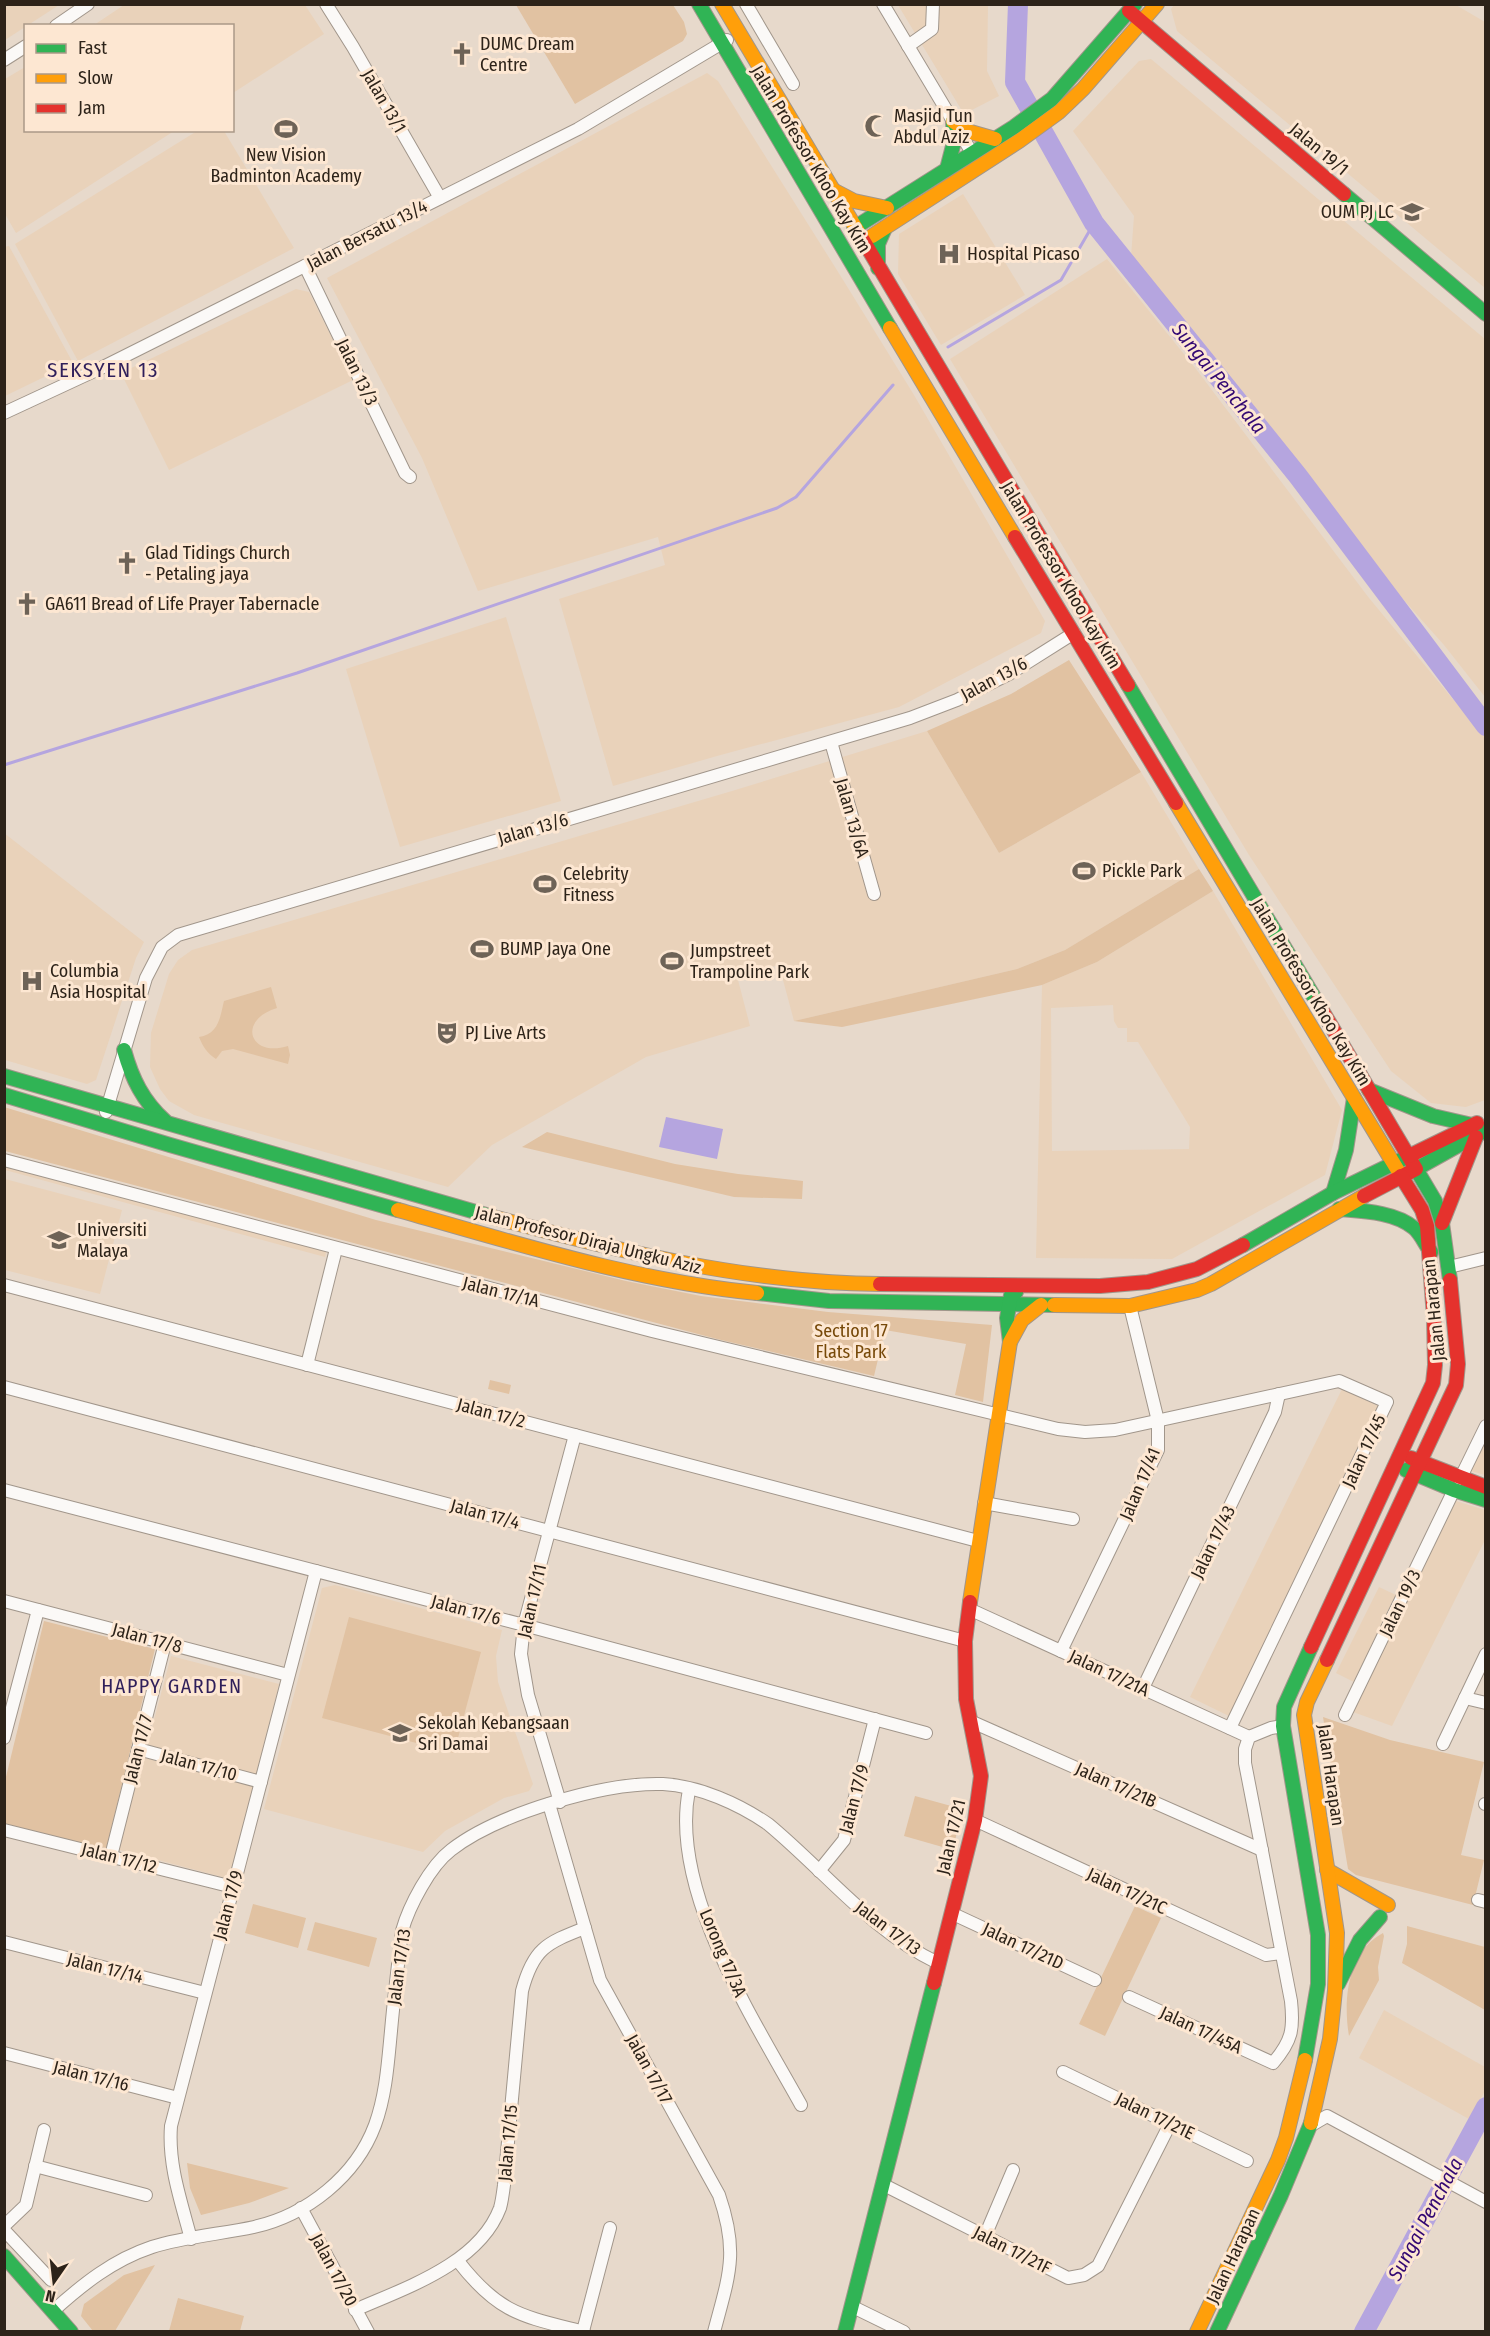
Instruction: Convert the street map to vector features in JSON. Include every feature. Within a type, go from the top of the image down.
[{"type":"main road","name":"Jalan Professor Khoo Kay Kim","points":[[699,4],[866,287],[1401,1176]]},
{"type":"main road","name":"Jalan Professor Khoo Kay Kim","points":[[722,4],[857,237],[878,268],[1412,1162]]},
{"type":"main road","points":[[857,237],[887,208],[946,169],[1014,127],[1083,89],[1143,23],[1157,4]]},
{"type":"main road","points":[[810,193],[837,228],[857,237],[885,228],[1019,141],[1055,105],[1132,8]]},
{"type":"main road","name":"Jalan 19/1","points":[[1132,8],[1143,23],[1485,314]]},
{"type":"main road","points":[[953,122],[968,131],[995,139]]},
{"type":"main road","points":[[946,169],[954,142],[953,122]]},
{"type":"main road","points":[[972,153],[982,156],[999,153]]},
{"type":"main road","points":[[963,177],[972,153]]},
{"type":"main road","points":[[831,189],[854,201],[887,208]]},
{"type":"main road","points":[[878,268],[878,244],[885,228]]},
{"type":"main road","points":[[857,237],[866,287]]},
{"type":"main road","points":[[124,1050],[130,1075],[143,1100],[168,1123]]},
{"type":"main road","name":"Jalan Profesor Diraja Ungku Aziz","points":[[4,1076],[588,1243],[671,1262],[739,1274],[830,1284],[1038,1286],[1124,1285],[1148,1282],[1197,1269],[1333,1193],[1394,1164],[1412,1162]]},
{"type":"main road","points":[[1370,1090],[1431,1116],[1478,1131]]},
{"type":"main road","name":"Jalan Profesor Diraja Ungku Aziz","points":[[4,1095],[519,1244],[614,1269],[705,1288],[829,1301],[1130,1306],[1197,1290],[1212,1284],[1339,1209],[1401,1176],[1412,1162]]},
{"type":"main road","points":[[1333,1193],[1346,1150],[1354,1098]]},
{"type":"main road","points":[[1442,1223],[1458,1177],[1485,1119]]},
{"type":"main road","points":[[1412,1162],[1478,1131]]},
{"type":"main road","name":"Jalan Harapan","points":[[1217,2331],[1281,2196],[1310,2126],[1330,2039],[1335,1990],[1336,1933],[1305,1727],[1304,1715],[1307,1702],[1456,1384],[1458,1364],[1449,1267],[1442,1223],[1436,1201],[1412,1162]]},
{"type":"main road","name":"Jalan Harapan","points":[[1197,2331],[1278,2160],[1286,2138],[1315,2013],[1318,1935],[1283,1726],[1284,1707],[1433,1383],[1435,1346],[1431,1252],[1427,1226],[1422,1210],[1401,1176]]},
{"type":"main road","points":[[1339,1209],[1382,1215],[1406,1224],[1414,1228],[1431,1252]]},
{"type":"main road","points":[[1008,1303],[1011,1294],[1038,1286]]},
{"type":"main road","name":"Jalan 17/21","points":[[1008,1303],[1006,1330],[1010,1342]]},
{"type":"main road","name":"Jalan 17/21","points":[[845,2331],[975,1820],[981,1776],[970,1721],[964,1666],[969,1609],[1010,1342],[1022,1320],[1041,1305]]},
{"type":"main road","points":[[1399,1460],[1457,1484],[1485,1500]]},
{"type":"main road","points":[[1457,1484],[1485,1487]]},
{"type":"main road","points":[[1327,1870],[1388,1905]]},
{"type":"main road","points":[[1335,1990],[1360,1940],[1380,1917]]},
{"type":"main road","points":[[4,2256],[71,2331]]},
{"type":"street","points":[[60,24],[88,4]]},
{"type":"street","name":"Jalan 13/1","points":[[326,4],[440,198]]},
{"type":"street","points":[[746,4],[793,84]]},
{"type":"street","points":[[883,4],[972,153]]},
{"type":"street","points":[[908,45],[932,29],[933,4]]},
{"type":"street","name":"Jalan Bersatu 13/4","points":[[4,413],[103,367],[578,129],[738,33]]},
{"type":"street","points":[[4,60],[24,47]]},
{"type":"street","name":"Jalan 13/3","points":[[305,266],[405,473],[410,477]]},
{"type":"street","name":"Jalan 13/6","points":[[102,1125],[146,978],[162,947],[178,935],[910,718],[957,700],[1009,674],[1074,633]]},
{"type":"street","name":"Jalan 13/6A","points":[[831,742],[874,894]]},
{"type":"street","name":"Jalan 17/1A","points":[[4,1160],[640,1328],[999,1416]]},
{"type":"street","points":[[307,1365],[336,1249]]},
{"type":"street","points":[[1449,1267],[1485,1258]]},
{"type":"street","name":"Jalan 17/2","points":[[4,1285],[978,1541]]},
{"type":"street","name":"Jalan 17/41","points":[[1061,1651],[1158,1450],[1158,1421],[1130,1306]]},
{"type":"street","name":"Jalan 17/45","points":[[999,1416],[1058,1429],[1085,1432],[1115,1430],[1339,1381],[1387,1402],[1230,1728]]},
{"type":"street","name":"Jalan 17/4","points":[[4,1387],[965,1641]]},
{"type":"street","name":"Jalan 17/43","points":[[1143,1688],[1275,1412],[1279,1394]]},
{"type":"street","name":"Jalan 19/3","points":[[1345,1715],[1485,1426]]},
{"type":"street","name":"Jalan 17/11","points":[[554,1803],[528,1695],[521,1654],[524,1625],[575,1435]]},
{"type":"street","name":"Jalan 17/6","points":[[4,1490],[524,1625],[926,1733]]},
{"type":"street","points":[[984,1503],[1073,1519]]},
{"type":"street","name":"Jalan 17/9","points":[[191,2239],[173,2173],[169,2147],[171,2126],[316,1571]]},
{"type":"street","name":"Jalan 17/8","points":[[4,1601],[288,1675]]},
{"type":"street","name":"Jalan 17/21A","points":[[969,1609],[1250,1737]]},
{"type":"street","points":[[4,1738],[38,1610]]},
{"type":"street","name":"Jalan 17/7","points":[[111,1856],[165,1643]]},
{"type":"street","points":[[1443,1744],[1485,1654]]},
{"type":"street","points":[[1465,1698],[1485,1703]]},
{"type":"street","name":"Jalan 17/9","points":[[819,1871],[844,1840],[875,1719]]},
{"type":"street","name":"Jalan 17/21B","points":[[970,1721],[1262,1850]]},
{"type":"street","points":[[1281,1953],[1245,1763],[1245,1749],[1250,1737],[1271,1728],[1283,1726]]},
{"type":"street","name":"Jalan 17/10","points":[[138,1749],[261,1782]]},
{"type":"street","name":"Jalan 17/13","points":[[53,2311],[96,2275],[119,2261],[153,2247],[257,2226],[301,2208],[334,2185],[352,2166],[375,2126],[388,2066],[402,1931],[413,1902],[427,1879],[449,1851],[501,1820],[554,1803],[637,1785],[665,1784],[711,1794],[747,1810],[788,1840],[885,1930],[919,1954],[938,1963]]},
{"type":"street","name":"Lorong 17/3A","points":[[689,1790],[685,1830],[704,1913],[720,1956],[801,2105]]},
{"type":"street","name":"Jalan 17/17","points":[[554,1803],[600,1980],[719,2195],[727,2218],[732,2242],[730,2270],[714,2331]]},
{"type":"street","name":"Jalan 17/21C","points":[[975,1820],[1266,1955],[1281,1953]]},
{"type":"street","name":"Jalan 17/12","points":[[4,1830],[233,1887]]},
{"type":"street","name":"Jalan 17/21D","points":[[951,1913],[1095,1980]]},
{"type":"street","name":"Jalan 17/15","points":[[356,2310],[458,2261],[492,2225],[500,2207],[504,2185],[522,1991],[528,1969],[540,1952],[558,1939],[585,1928]]},
{"type":"street","name":"Jalan 17/14","points":[[4,1942],[205,1993]]},
{"type":"street","name":"Jalan 17/45A","points":[[1129,1997],[1273,2063],[1287,2046],[1293,2023],[1281,1953]]},
{"type":"street","name":"Jalan 17/16","points":[[4,2053],[178,2098]]},
{"type":"street","name":"Jalan 17/21E","points":[[1063,2072],[1247,2161]]},
{"type":"street","points":[[1310,2126],[1327,2116],[1481,2199]]},
{"type":"street","name":"Jalan 17/21F","points":[[882,2184],[1068,2278],[1084,2275],[1098,2266],[1170,2124]]},
{"type":"street","points":[[44,2130],[26,2205],[4,2228],[51,2280]]},
{"type":"street","points":[[35,2166],[146,2195]]},
{"type":"street","points":[[985,2236],[1013,2170]]},
{"type":"street","name":"Jalan 17/20","points":[[301,2208],[368,2331]]},
{"type":"street","points":[[458,2261],[472,2280],[504,2307],[524,2316],[583,2331],[610,2228]]},
{"type":"street","points":[[851,2306],[904,2331]]},
{"type":"shaded area","points":[[5,4],[59,4],[30,24],[24,24],[24,28],[5,40]]},
{"type":"shaded area","points":[[124,5],[305,5],[324,34],[234,92],[234,24],[96,24]]},
{"type":"shaded area","points":[[898,5],[988,5],[987,71],[999,96],[964,114]]},
{"type":"shaded area","points":[[1174,5],[1456,5],[1485,22],[1485,288],[1177,31],[1171,9]]},
{"type":"shaded area","points":[[1151,59],[1485,339],[1485,697],[1444,645],[1387,581],[1131,257],[1134,216],[1073,131],[1139,61]]},
{"type":"shaded area","points":[[24,68],[24,132],[172,132],[16,233],[5,214],[5,79]]},
{"type":"shaded area","points":[[707,73],[718,81],[840,275],[914,395],[1045,621],[1041,633],[899,707],[613,786],[559,599],[665,565],[658,537],[478,591],[422,458],[327,278]]},
{"type":"shaded area","points":[[195,132],[225,132],[294,248],[78,361],[15,244]]},
{"type":"shaded area","name":"Hospital Picaso","points":[[963,194],[1025,295],[941,345],[898,274],[899,234]]},
{"type":"shaded area","points":[[9,246],[73,363],[5,396],[4,247]]},
{"type":"shaded area","points":[[1107,259],[1196,369],[1369,598],[1485,738],[1485,1100],[1466,1107],[1431,1103],[1391,1071],[1249,855],[950,359]]},
{"type":"shaded area","points":[[296,289],[309,292],[353,380],[169,470],[121,373]]},
{"type":"shaded area","points":[[506,617],[561,801],[400,847],[346,669]]},
{"type":"shaded area","points":[[927,731],[999,853],[1141,772],[1199,869],[1065,950],[1017,969],[794,1021],[779,965],[737,976],[750,1026],[646,1057],[492,1145],[448,1187],[194,1115],[169,1101],[160,1089],[150,1067],[151,1033],[169,974],[178,960],[192,950],[732,791]]},
{"type":"shaded area","points":[[4,833],[144,942],[136,958],[96,1080],[87,1084],[5,1060]]},
{"type":"shaded area","points":[[1213,891],[1342,1110],[1325,1175],[1172,1259],[1036,1258],[1042,985],[1097,962]],"holes":[[[1113,1005],[1114,1021],[1118,1028],[1127,1028],[1127,1042],[1138,1042],[1190,1127],[1189,1149],[1052,1151],[1051,1008]]]},
{"type":"shaded area","points":[[666,1117],[723,1129],[717,1159],[659,1147]]},
{"type":"shaded area","points":[[4,1153],[329,1240],[325,1257],[5,1170]]},
{"type":"shaded area","name":"Universiti Malaya","points":[[5,1179],[122,1210],[100,1294],[5,1270]]},
{"type":"shaded area","points":[[1342,1389],[1378,1406],[1231,1717],[1190,1697]]},
{"type":"shaded area","points":[[1485,1443],[1485,1475],[1471,1471]]},
{"type":"shaded area","points":[[1456,1501],[1485,1510],[1485,1540],[1392,1726],[1353,1712]]},
{"type":"shaded area","name":"Sekolah Kebangsaan Sri Damai","points":[[335,1585],[502,1630],[496,1656],[498,1682],[533,1784],[529,1791],[504,1798],[445,1831],[423,1852],[264,1809],[322,1588]]},
{"type":"shaded area","points":[[1379,1587],[1398,1596],[1354,1682],[1336,1673]]},
{"type":"shaded area","points":[[171,1656],[279,1684],[256,1775],[147,1746]]},
{"type":"shaded area","points":[[141,1757],[255,1786],[230,1879],[116,1849]]},
{"type":"shaded area","points":[[1384,2010],[1485,2067],[1485,2091],[1469,2119],[1359,2058]]},
{"type":"green space","points":[[516,5],[673,5],[684,22],[687,34],[683,41],[575,104]]},
{"type":"green space","points":[[1069,660],[1141,772],[999,853],[927,731],[1011,694]]},
{"type":"green space","points":[[1199,869],[1213,891],[1097,962],[1042,985],[842,1027],[794,1021],[1017,969],[1065,950]]},
{"type":"green space","points":[[271,987],[277,1008],[256,1021],[253,1036],[264,1047],[288,1046],[290,1055],[288,1064],[233,1049],[222,1051],[216,1059],[210,1054],[199,1037],[215,1029],[224,1001]]},
{"type":"green space","name":"Section 17 Flats Park","points":[[4,1107],[376,1220],[626,1281],[701,1296],[828,1312],[992,1325],[983,1402],[955,1395],[966,1344],[885,1330],[874,1376],[717,1339],[5,1151]]},
{"type":"green space","points":[[547,1132],[675,1164],[803,1181],[802,1199],[734,1197],[522,1147]]},
{"type":"green space","points":[[490,1380],[511,1385],[509,1394],[488,1389]]},
{"type":"green space","points":[[349,1617],[481,1652],[454,1753],[322,1718]]},
{"type":"green space","points":[[44,1621],[155,1649],[106,1850],[5,1825],[5,1781]]},
{"type":"green space","points":[[1323,1717],[1390,1740],[1484,1762],[1461,1855],[1484,1860],[1473,1905],[1356,1875],[1348,1869]]},
{"type":"green space","points":[[915,1796],[962,1809],[953,1850],[904,1836]]},
{"type":"green space","points":[[253,1904],[306,1918],[298,1948],[245,1933]]},
{"type":"green space","points":[[1135,1906],[1161,1918],[1105,2036],[1079,2024]]},
{"type":"green space","points":[[315,1922],[377,1938],[369,1967],[307,1950]]},
{"type":"green space","points":[[1407,1926],[1485,1947],[1485,2010],[1402,1963],[1407,1944]]},
{"type":"green space","points":[[1383,1933],[1378,1967],[1379,1980],[1349,2036],[1347,2008],[1350,1978],[1362,1952],[1371,1941]]},
{"type":"green space","points":[[187,2163],[289,2188],[249,2203],[201,2215],[190,2188]]},
{"type":"green space","points":[[155,2265],[115,2331],[93,2331],[81,2316],[84,2304],[124,2275]]},
{"type":"green space","points":[[178,2298],[244,2316],[240,2331],[169,2331]]},
{"type":"waterway","name":"Sungai Penchala","points":[[1018,4],[1015,82],[1094,223],[1298,476],[1486,726]]},
{"type":"waterway","points":[[948,347],[1061,280],[1094,223]]},
{"type":"waterway","points":[[4,765],[297,673],[777,508],[796,497],[893,385]]},
{"type":"waterway","name":"Sungai Penchala","points":[[1364,2332],[1486,2107]]},
{"type":"traffic: fast","points":[[699,4],[890,328]]},
{"type":"traffic: fast","points":[[854,228],[1014,127],[1052,99],[1135,4]]},
{"type":"traffic: fast","points":[[947,169],[954,142],[953,121]]},
{"type":"traffic: fast","points":[[1344,194],[1486,314]]},
{"type":"traffic: fast","points":[[878,268],[878,244],[885,228]]},
{"type":"traffic: fast","points":[[1128,685],[1317,1002]]},
{"type":"traffic: fast","points":[[124,1050],[139,1089],[150,1106],[165,1121]]},
{"type":"traffic: fast","points":[[4,1076],[493,1217]]},
{"type":"traffic: fast","points":[[1369,1090],[1433,1116],[1472,1125]]},
{"type":"traffic: fast","points":[[4,1095],[398,1210]]},
{"type":"traffic: fast","points":[[1333,1193],[1346,1150],[1354,1098]]},
{"type":"traffic: fast","points":[[1450,1280],[1442,1223],[1435,1201],[1416,1169],[1486,1130]]},
{"type":"traffic: fast","points":[[1243,1245],[1333,1193],[1409,1156]]},
{"type":"traffic: fast","points":[[1339,1209],[1378,1213],[1398,1219],[1416,1230],[1431,1252]]},
{"type":"traffic: fast","points":[[1010,1342],[1007,1318],[1011,1295],[1016,1292]]},
{"type":"traffic: fast","points":[[757,1293],[829,1301],[1054,1305]]},
{"type":"traffic: fast","points":[[1406,1470],[1454,1490],[1486,1500]]},
{"type":"traffic: fast","points":[[1305,2060],[1318,1984],[1318,1935],[1283,1726],[1284,1707],[1311,1647]]},
{"type":"traffic: fast","points":[[1338,1984],[1360,1940],[1380,1917]]},
{"type":"traffic: fast","points":[[845,2332],[934,1983]]},
{"type":"traffic: fast","points":[[1217,2332],[1281,2195],[1311,2123]]},
{"type":"traffic: fast","points":[[4,2256],[71,2332]]},
{"type":"traffic: slow","points":[[722,4],[860,235]]},
{"type":"traffic: slow","points":[[872,236],[1019,141],[1059,112],[1083,89],[1157,4]]},
{"type":"traffic: slow","points":[[953,121],[967,131],[995,139]]},
{"type":"traffic: slow","points":[[831,189],[854,201],[887,208]]},
{"type":"traffic: slow","points":[[890,328],[1015,537]]},
{"type":"traffic: slow","points":[[1176,803],[1400,1174]]},
{"type":"traffic: slow","points":[[1054,1305],[1130,1306],[1197,1290],[1364,1196]]},
{"type":"traffic: slow","points":[[398,1210],[531,1248],[620,1270],[666,1280],[757,1293]]},
{"type":"traffic: slow","points":[[493,1217],[589,1242],[733,1272],[781,1278],[880,1284]]},
{"type":"traffic: slow","points":[[970,1602],[1010,1342],[1022,1320],[1041,1305]]},
{"type":"traffic: slow","points":[[1311,2123],[1330,2039],[1337,1933],[1304,1715],[1307,1702],[1327,1660]]},
{"type":"traffic: slow","points":[[1327,1870],[1388,1905]]},
{"type":"traffic: slow","points":[[1197,2332],[1278,2160],[1286,2138],[1305,2060]]},
{"type":"traffic: jam","points":[[1129,11],[1344,194]]},
{"type":"traffic: jam","points":[[860,235],[1128,685]]},
{"type":"traffic: jam","points":[[1015,537],[1176,803]]},
{"type":"traffic: jam","points":[[1317,1002],[1416,1169],[1364,1196]]},
{"type":"traffic: jam","points":[[1409,1156],[1477,1123]]},
{"type":"traffic: jam","points":[[1442,1223],[1476,1137]]},
{"type":"traffic: jam","points":[[1311,1647],[1433,1383],[1434,1317],[1427,1226],[1422,1210],[1401,1176]]},
{"type":"traffic: jam","points":[[880,1284],[1100,1286],[1148,1282],[1197,1269],[1243,1245]]},
{"type":"traffic: jam","points":[[1327,1660],[1456,1385],[1458,1364],[1450,1280]]},
{"type":"traffic: jam","points":[[1411,1458],[1486,1487]]},
{"type":"traffic: jam","points":[[934,1983],[975,1820],[981,1776],[966,1699],[965,1641],[970,1602]]},
{"type":"place","name":"DUMC Dream Centre","points":[[462,54]]},
{"type":"place","name":"Masjid Tun Abdul Aziz","points":[[876,126]]},
{"type":"place","name":"New Vision Badminton Academy","points":[[286,129]]},
{"type":"place","name":"OUM PJ LC","points":[[1412,212]]},
{"type":"place","name":"Hospital Picaso","points":[[949,254]]},
{"type":"place","name":"Glad Tidings Church - Petaling jaya","points":[[127,563]]},
{"type":"place","name":"GA611 Bread of Life Prayer Tabernacle","points":[[27,604]]},
{"type":"place","name":"Pickle Park","points":[[1084,871]]},
{"type":"place","name":"Celebrity Fitness","points":[[545,884]]},
{"type":"place","name":"BUMP Jaya One","points":[[482,949]]},
{"type":"place","name":"Jumpstreet Trampoline Park","points":[[672,961]]},
{"type":"place","name":"Columbia Asia Hospital","points":[[32,981]]},
{"type":"place","name":"PJ Live Arts","points":[[447,1033]]},
{"type":"place","name":"Universiti Malaya","points":[[59,1240]]},
{"type":"place","name":"Sekolah Kebangsaan Sri Damai","points":[[400,1733]]},
{"type":"district","name":"SEKSYEN 13","points":[[103,370]]},
{"type":"district","name":"HAPPY GARDEN","points":[[172,1686]]}]
